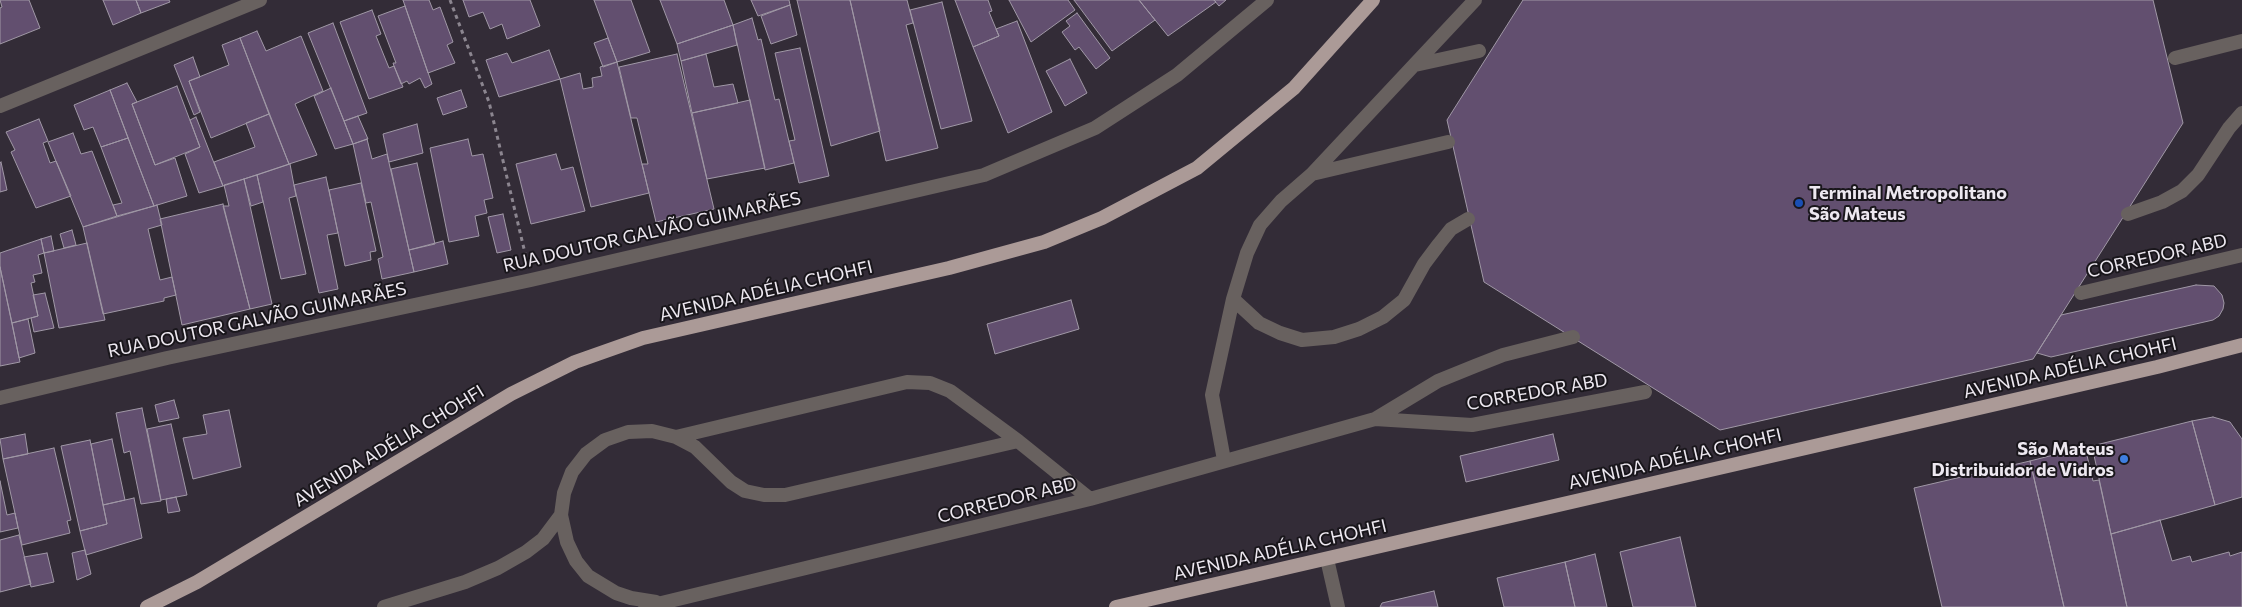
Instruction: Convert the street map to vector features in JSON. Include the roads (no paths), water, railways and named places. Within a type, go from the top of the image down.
[{"type":"highway","name":"AVENIDA ADÉLIA CHOHFI","points":[[147,607],[197,582],[511,394],[575,362],[643,338],[950,268],[1044,242],[1102,218],[1197,168],[1294,88],[1373,0]]},
{"type":"highway","name":"AVENIDA ADÉLIA CHOHFI","points":[[1116,607],[2157,367],[2242,345]]},
{"type":"street","points":[[0,106],[260,0]]},
{"type":"street","name":"RUA DOUTOR GALVÃO GUIMARÃES","points":[[0,398],[167,358],[531,280],[984,175],[1096,128],[1177,75],[1267,0]]},
{"type":"street","points":[[1224,460],[1212,395],[1232,299],[1247,253],[1260,225],[1281,201],[1312,174],[1475,0]]},
{"type":"street","points":[[2175,58],[2242,42]]},
{"type":"street","points":[[1415,65],[1479,51]]},
{"type":"street","points":[[2128,214],[2162,202],[2182,191],[2198,175],[2229,128],[2242,114]]},
{"type":"street","points":[[1312,174],[1448,142]]},
{"type":"street","points":[[1232,299],[1259,324],[1302,340],[1334,337],[1359,330],[1383,317],[1404,300],[1424,264],[1439,244],[1451,229],[1468,219]]},
{"type":"street","name":"CORREDOR ABD","points":[[2081,293],[2242,255]]},
{"type":"street","name":"CORREDOR ABD","points":[[645,607],[1090,499],[1375,419],[1438,381],[1504,356],[1572,338]]},
{"type":"street","points":[[676,436],[907,382],[930,383],[950,391],[1018,441],[1090,499]]},
{"type":"street","name":"CORREDOR ABD","points":[[1375,419],[1472,425],[1646,392]]},
{"type":"street","points":[[662,603],[631,598],[616,593],[588,576],[576,560],[567,542],[561,515],[564,493],[572,472],[586,454],[605,440],[628,432],[652,430],[676,436],[696,447],[745,491],[764,495],[785,495],[1018,441]]},
{"type":"street","points":[[384,607],[465,582],[498,568],[526,552],[543,539],[561,515]]},
{"type":"street","points":[[1327,559],[1338,607]]},
{"type":"place","name":"Terminal Metropolitano São Mateus","points":[[1799,203]]},
{"type":"place","name":"São Mateus Distribuidor de Vidros","points":[[2124,459]]}]
